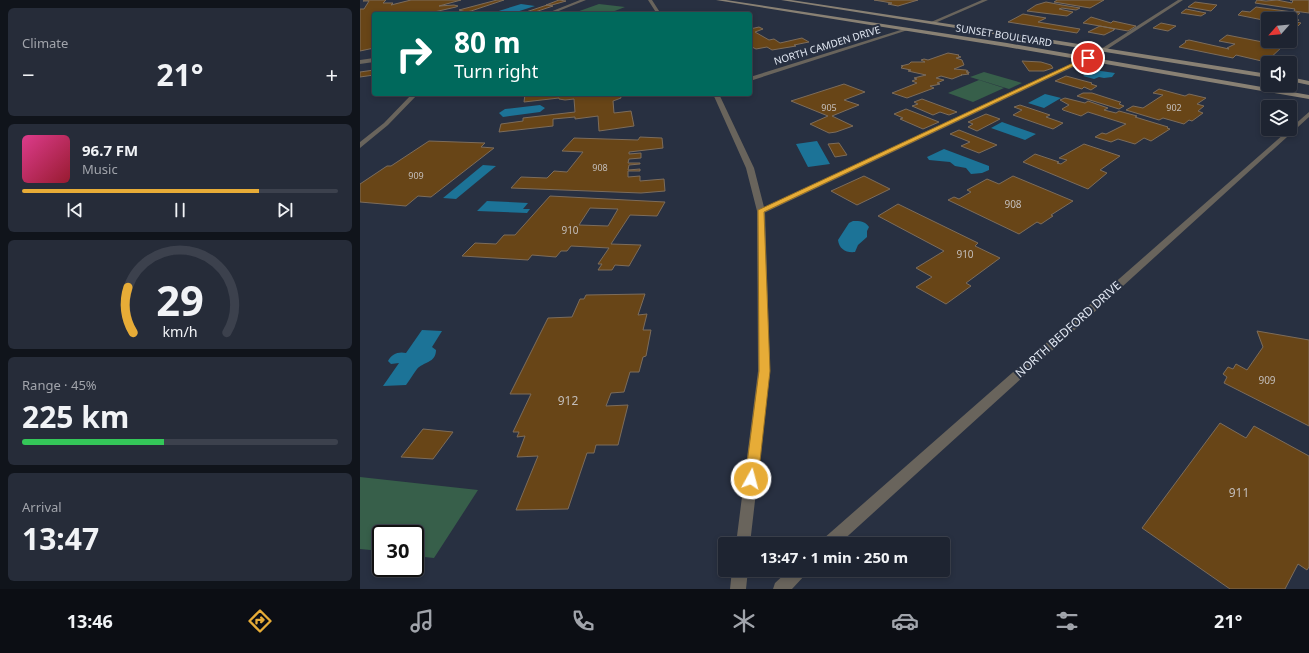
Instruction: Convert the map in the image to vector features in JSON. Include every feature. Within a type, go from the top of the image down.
[{"type":"main road","name":"SUNSET BOULEVARD","points":[[718,0],[1088,58],[1309,97]]},
{"type":"main road","name":"SUNSET BOULEVARD","points":[[783,0],[933,22],[1261,75]]},
{"type":"main road","points":[[811,14],[916,25],[933,22]]},
{"type":"main road","points":[[909,29],[940,28],[1047,40]]},
{"type":"main road","points":[[1171,72],[1309,91]]},
{"type":"main road","points":[[1297,80],[1309,83]]},
{"type":"street","points":[[552,12],[583,0]]},
{"type":"street","points":[[650,0],[658,12]]},
{"type":"street","points":[[933,22],[986,0]]},
{"type":"street","points":[[1104,49],[1181,0]]},
{"type":"street","name":"NORTH CAMDEN DRIVE","points":[[752,78],[909,29]]},
{"type":"street","points":[[761,211],[1088,58]]},
{"type":"street","points":[[360,62],[372,60]]},
{"type":"street","points":[[360,146],[386,124],[413,96]]},
{"type":"street","points":[[717,96],[731,123],[750,168],[761,211],[764,371],[744,537]]},
{"type":"street","name":"NORTH BEDFORD DRIVE","points":[[836,537],[1309,114]]},
{"type":"street","points":[[738,589],[739,577]]},
{"type":"street","points":[[781,589],[793,577]]},
{"type":"green space","points":[[599,4],[625,7],[612,12],[577,12]]},
{"type":"green space","points":[[984,72],[1022,83],[1009,89],[970,77]]},
{"type":"green space","points":[[979,80],[1004,88],[973,102],[948,93]]},
{"type":"green space","points":[[360,477],[478,490],[434,558],[424,557],[424,525],[372,525],[372,550],[360,549]]},
{"type":"water","points":[[521,4],[535,6],[516,12],[495,12]]},
{"type":"water","points":[[1094,70],[1115,73],[1112,77],[1099,77],[1094,79],[1083,76]]},
{"type":"water","points":[[1045,94],[1061,98],[1044,108],[1028,103]]},
{"type":"water","points":[[540,105],[545,108],[540,112],[503,117],[499,113],[505,109]]},
{"type":"water","points":[[1002,122],[1036,134],[1025,140],[991,128]]},
{"type":"water","points":[[817,141],[830,164],[808,167],[796,144]]},
{"type":"water","points":[[944,149],[989,166],[989,170],[982,173],[971,174],[966,168],[955,166],[950,162],[929,160],[927,157]]},
{"type":"water","points":[[483,165],[496,166],[456,199],[443,198]]},
{"type":"water","points":[[487,201],[528,203],[523,209],[530,209],[527,213],[477,211]]},
{"type":"water","points":[[853,221],[862,222],[869,227],[867,237],[858,245],[855,252],[846,251],[841,248],[838,240],[849,223]]},
{"type":"water","points":[[422,330],[442,331],[432,347],[436,350],[432,360],[417,369],[406,385],[383,386],[399,363],[391,364],[388,361],[389,359],[401,352],[406,353]]},
{"type":"building","points":[[386,0],[383,3],[393,3],[391,5],[411,0],[461,0],[439,6],[458,6],[456,7],[434,12],[372,12],[372,48],[360,51],[360,9],[364,9],[369,1],[363,1]]},
{"type":"building","points":[[497,0],[504,0],[471,11],[466,12],[459,10]]},
{"type":"building","points":[[559,0],[566,1],[546,5]]},
{"type":"building","points":[[874,0],[918,0],[898,6],[888,4],[892,3]]},
{"type":"building","points":[[1057,0],[1104,0],[1090,8],[1054,2]]},
{"type":"building","points":[[1257,0],[1277,0],[1292,3],[1293,0],[1309,0],[1309,13],[1294,11],[1295,9],[1255,3]]},
{"type":"building","points":[[1046,2],[1080,8],[1076,10],[1059,9],[1073,12],[1067,16],[1027,11],[1036,5]]},
{"type":"building","points":[[1195,2],[1217,5],[1211,11],[1188,7]]},
{"type":"building","points":[[547,5],[553,6],[535,12],[526,12]]},
{"type":"building","points":[[1256,7],[1293,12],[1261,12],[1261,20],[1238,15],[1242,11],[1250,12]]},
{"type":"building","points":[[1186,9],[1206,13],[1201,16],[1181,13]]},
{"type":"building","points":[[1023,14],[1046,18],[1038,22],[1080,29],[1077,33],[1008,22]]},
{"type":"building","points":[[1091,17],[1111,23],[1113,21],[1136,26],[1128,31],[1083,23]]},
{"type":"building","points":[[1161,23],[1176,26],[1168,31],[1153,28]]},
{"type":"building","points":[[1100,26],[1115,29],[1104,35],[1088,32]]},
{"type":"building","points":[[759,27],[763,29],[755,32],[769,40],[774,39],[780,43],[802,38],[809,42],[772,50],[767,47],[756,49],[752,47],[752,29]]},
{"type":"building","points":[[1227,35],[1261,42],[1261,48],[1281,48],[1272,56],[1261,56],[1261,61],[1236,55],[1233,58],[1179,47],[1186,42],[1185,41],[1189,40],[1229,49],[1227,48],[1235,44],[1219,41]]},
{"type":"building","points":[[948,53],[959,55],[958,56],[961,57],[956,58],[962,60],[964,65],[954,69],[966,70],[969,74],[961,75],[952,79],[941,76],[936,78],[944,80],[937,83],[940,84],[930,86],[934,88],[907,98],[892,93],[917,83],[912,81],[917,79],[914,78],[926,75],[908,71],[911,70],[901,68],[903,66],[901,66],[911,62],[925,62],[921,60],[928,60]]},
{"type":"building","points":[[1022,61],[1041,62],[1051,65],[1053,68],[1044,71],[1029,71]]},
{"type":"building","points":[[372,70],[372,75],[360,77],[360,72]]},
{"type":"building","points":[[1066,76],[1092,83],[1091,84],[1097,86],[1091,90],[1084,87],[1082,89],[1055,81]]},
{"type":"building","points":[[844,84],[865,92],[844,100],[859,105],[832,116],[853,126],[836,132],[829,133],[810,124],[828,116],[791,101]]},
{"type":"building","points":[[1159,89],[1185,96],[1189,94],[1206,98],[1197,104],[1204,106],[1198,111],[1203,113],[1192,121],[1189,120],[1184,124],[1163,118],[1159,120],[1126,110],[1133,106],[1143,108],[1163,95],[1153,93]]},
{"type":"building","points":[[1083,93],[1092,93],[1121,102],[1119,104],[1124,106],[1119,109],[1077,96]]},
{"type":"building","points":[[525,96],[620,96],[621,98],[613,101],[614,113],[631,111],[634,126],[599,131],[598,116],[575,119],[575,117],[553,119],[553,126],[499,132],[501,124],[523,121],[523,118],[575,112],[574,99],[565,100],[559,98],[524,102]]},
{"type":"building","points":[[1065,98],[1085,103],[1088,101],[1108,108],[1104,110],[1116,113],[1119,111],[1137,116],[1135,117],[1168,127],[1167,128],[1170,129],[1151,141],[1144,138],[1135,144],[1118,139],[1111,142],[1095,137],[1102,133],[1106,134],[1126,124],[1088,112],[1081,116],[1063,110],[1062,109],[1069,105],[1060,100]]},
{"type":"building","points":[[922,99],[957,112],[949,115],[940,112],[933,115],[912,106],[918,104],[914,102]]},
{"type":"building","points":[[1020,105],[1050,115],[1046,117],[1063,123],[1053,129],[1013,115],[1022,110],[1014,107]]},
{"type":"building","points":[[906,109],[939,122],[923,129],[900,119],[903,118],[894,114]]},
{"type":"building","points":[[986,114],[1000,119],[977,131],[968,127],[973,124],[968,122]]},
{"type":"building","points":[[959,130],[997,145],[979,153],[961,146],[970,142],[950,134]]},
{"type":"building","points":[[640,137],[662,138],[663,148],[629,152],[629,154],[641,153],[641,158],[629,159],[628,163],[640,164],[629,165],[628,170],[640,169],[640,171],[628,171],[628,177],[640,176],[640,181],[664,179],[665,191],[641,193],[511,188],[521,177],[547,178],[554,171],[567,172],[583,152],[562,151],[574,138],[638,140]]},
{"type":"building","points":[[429,141],[485,143],[481,147],[494,148],[431,197],[418,196],[406,206],[360,202],[360,184]]},
{"type":"building","points":[[839,143],[847,155],[835,157],[828,144]]},
{"type":"building","points":[[1084,144],[1120,156],[1100,170],[1107,173],[1088,189],[1023,162],[1035,154],[1061,164],[1067,160],[1059,158]]},
{"type":"building","points":[[864,176],[890,189],[857,205],[831,191]]},
{"type":"building","points":[[1013,176],[1073,201],[1051,215],[1053,216],[1041,224],[1037,222],[1019,234],[948,200],[954,197],[959,199],[971,192],[967,190],[987,179],[999,184]]},
{"type":"building","points":[[550,196],[665,202],[657,216],[630,215],[611,244],[641,245],[629,266],[615,265],[612,270],[598,270],[602,264],[598,264],[609,248],[571,246],[567,251],[561,251],[556,257],[532,255],[528,260],[462,256],[475,243],[496,244],[504,235],[515,235]],"holes":[[[590,208],[618,209],[608,226],[579,225]]]},
{"type":"building","points":[[898,204],[978,243],[975,246],[1000,258],[966,283],[971,286],[946,304],[916,287],[932,277],[916,268],[944,251],[878,216]]},
{"type":"building","points":[[645,294],[638,315],[647,314],[643,330],[651,330],[646,356],[643,357],[639,372],[630,372],[624,392],[611,393],[606,406],[628,405],[618,445],[596,445],[594,453],[587,453],[568,509],[516,510],[538,456],[517,457],[525,436],[517,437],[519,432],[513,432],[531,394],[510,394],[548,318],[572,317],[580,299],[584,299],[586,295]]},
{"type":"building","points":[[1257,331],[1309,340],[1309,426],[1224,383],[1227,377],[1223,374],[1228,367],[1233,369],[1236,364],[1247,370],[1263,347]]},
{"type":"building","points":[[1220,423],[1246,438],[1254,426],[1309,456],[1309,567],[1307,570],[1298,564],[1285,589],[1230,589],[1142,528]]},
{"type":"building","points":[[423,429],[453,432],[433,459],[401,457]]},
{"type":"route","points":[[751,479],[764,371],[761,211],[1088,58]]}]
